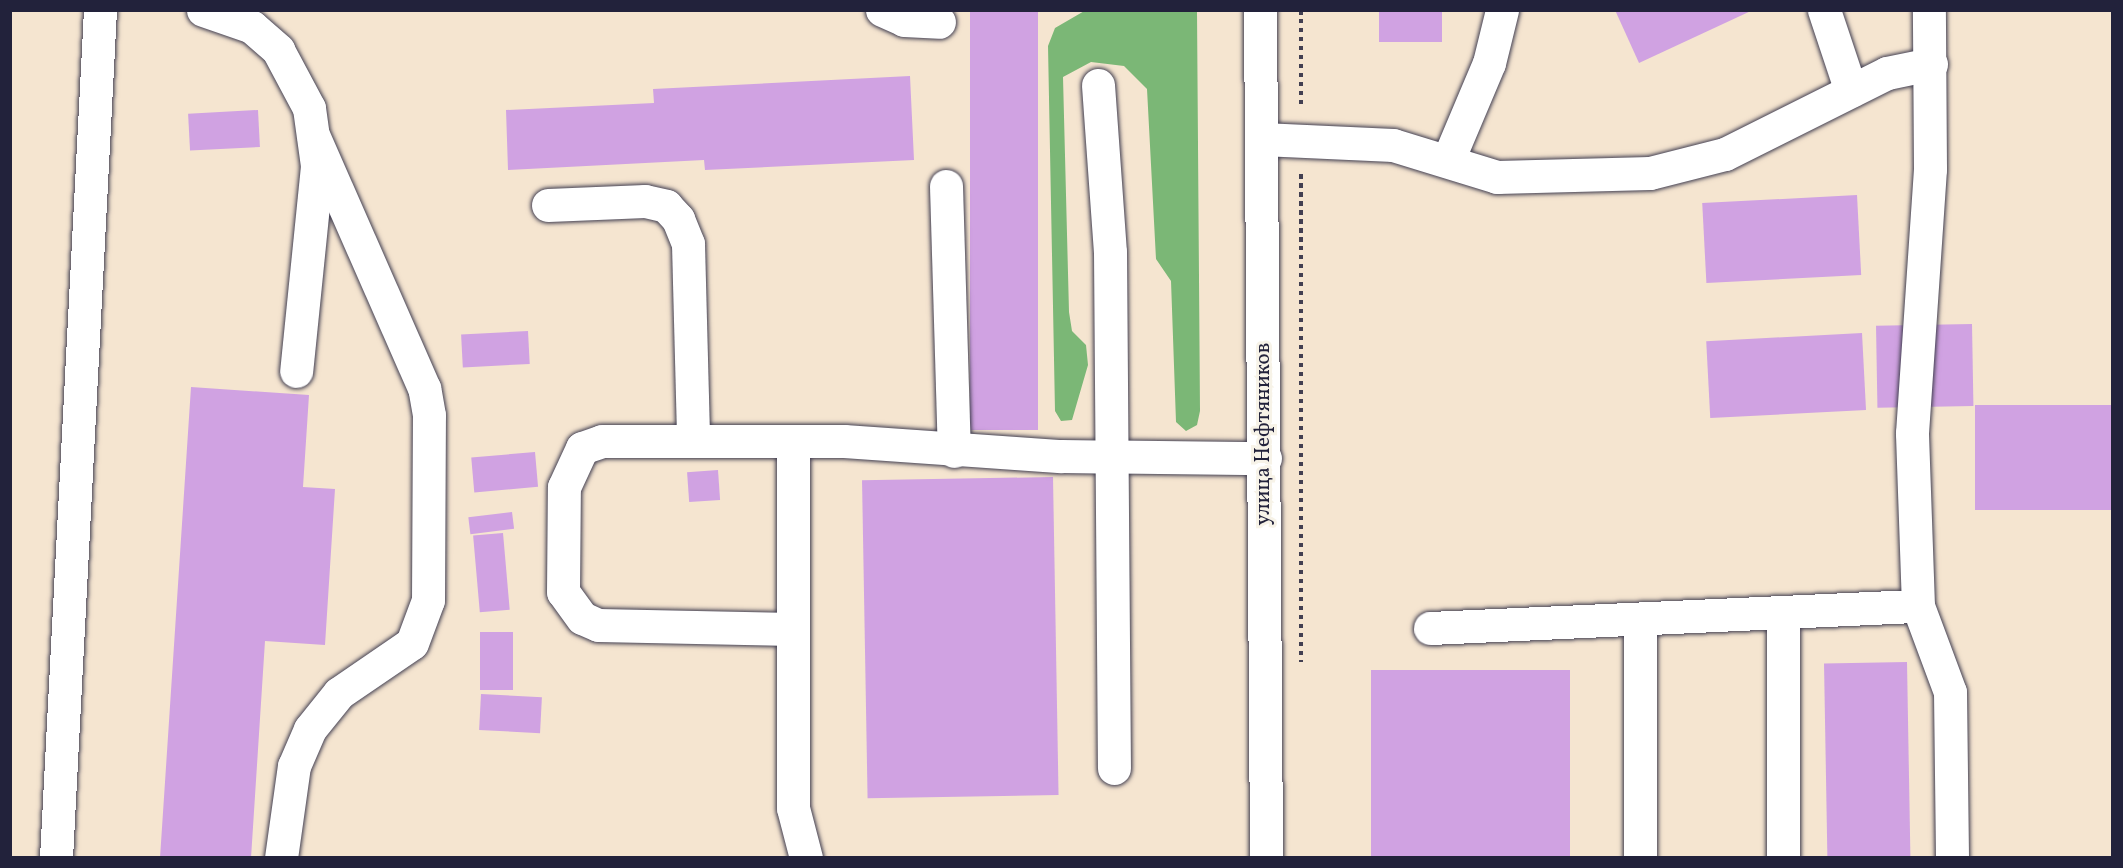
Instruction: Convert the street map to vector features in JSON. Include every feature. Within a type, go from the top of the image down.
[{"type":"street","points":[[56,858],[100,10]]},
{"type":"street","points":[[203,10],[252,27],[278,50],[306,100],[315,137],[317,166],[296,371]]},
{"type":"street","points":[[882,10],[904,20],[939,22]]},
{"type":"street","name":"улица Нефтяников","points":[[1260,10],[1265,458],[1266,858]]},
{"type":"street","points":[[1448,160],[1489,63],[1502,10]]},
{"type":"street","points":[[1824,10],[1851,91]]},
{"type":"street","points":[[1929,10],[1930,169],[1912,434],[1918,606],[1950,693],[1952,858]]},
{"type":"street","points":[[1262,139],[1393,145],[1448,160],[1497,177],[1683,168],[1725,154],[1887,73],[1931,64]]},
{"type":"street","points":[[1098,85],[1110,252],[1113,458],[1113,768]]},
{"type":"street","points":[[281,858],[294,766],[310,729],[339,693],[412,643],[428,600],[429,415],[424,388],[315,137]]},
{"type":"street","points":[[946,186],[954,451]]},
{"type":"street","points":[[548,205],[645,201],[666,206],[678,219],[688,244],[693,441]]},
{"type":"street","points":[[793,629],[598,625],[569,606],[563,591],[564,487],[582,448],[602,441],[793,441],[1113,458],[1265,458]]},
{"type":"street","points":[[793,441],[793,808],[806,858]]},
{"type":"street","points":[[1430,628],[1918,606]]},
{"type":"street","points":[[1783,613],[1784,858]]},
{"type":"street","points":[[1640,619],[1640,858]]},
{"type":"path","points":[[1300,10],[1302,666]]},
{"type":"green space","points":[[1086,10],[1197,11],[1200,411],[1197,425],[1186,431],[1176,422],[1171,281],[1156,259],[1147,89],[1124,66],[1091,62],[1063,77],[1069,312],[1072,331],[1086,345],[1088,365],[1072,420],[1061,421],[1055,411],[1048,46],[1055,28]]},
{"type":"building","points":[[970,10],[1038,10],[1038,430],[970,430]]},
{"type":"building","points":[[1379,10],[1442,10],[1442,42],[1379,42]]},
{"type":"building","points":[[1615,10],[1753,10],[1639,63]]},
{"type":"building","points":[[910,76],[914,160],[705,170],[704,160],[508,170],[506,110],[654,103],[653,89]]},
{"type":"building","points":[[258,110],[260,147],[190,151],[188,114]]},
{"type":"building","points":[[1857,195],[1861,275],[1706,283],[1702,203]]},
{"type":"building","points":[[1972,324],[1973,406],[1877,408],[1876,326]]},
{"type":"building","points":[[528,331],[530,364],[463,367],[461,335]]},
{"type":"building","points":[[1862,333],[1866,410],[1710,418],[1706,341]]},
{"type":"building","points":[[191,387],[309,395],[303,487],[335,489],[325,645],[265,641],[251,858],[160,858]]},
{"type":"building","points":[[1975,405],[2112,405],[2112,510],[1975,510]]},
{"type":"building","points":[[535,452],[538,487],[474,492],[471,458]]},
{"type":"building","points":[[718,470],[720,500],[689,502],[687,472]]},
{"type":"building","points":[[1053,477],[1059,795],[868,798],[862,480]]},
{"type":"building","points":[[512,512],[514,529],[470,534],[468,517]]},
{"type":"building","points":[[503,533],[510,610],[480,612],[473,536]]},
{"type":"building","points":[[480,632],[513,632],[513,690],[480,690]]},
{"type":"building","points":[[1907,662],[1910,858],[1827,858],[1824,663]]},
{"type":"building","points":[[1371,670],[1570,670],[1570,858],[1371,858]]},
{"type":"building","points":[[481,694],[542,697],[540,733],[479,730]]}]
